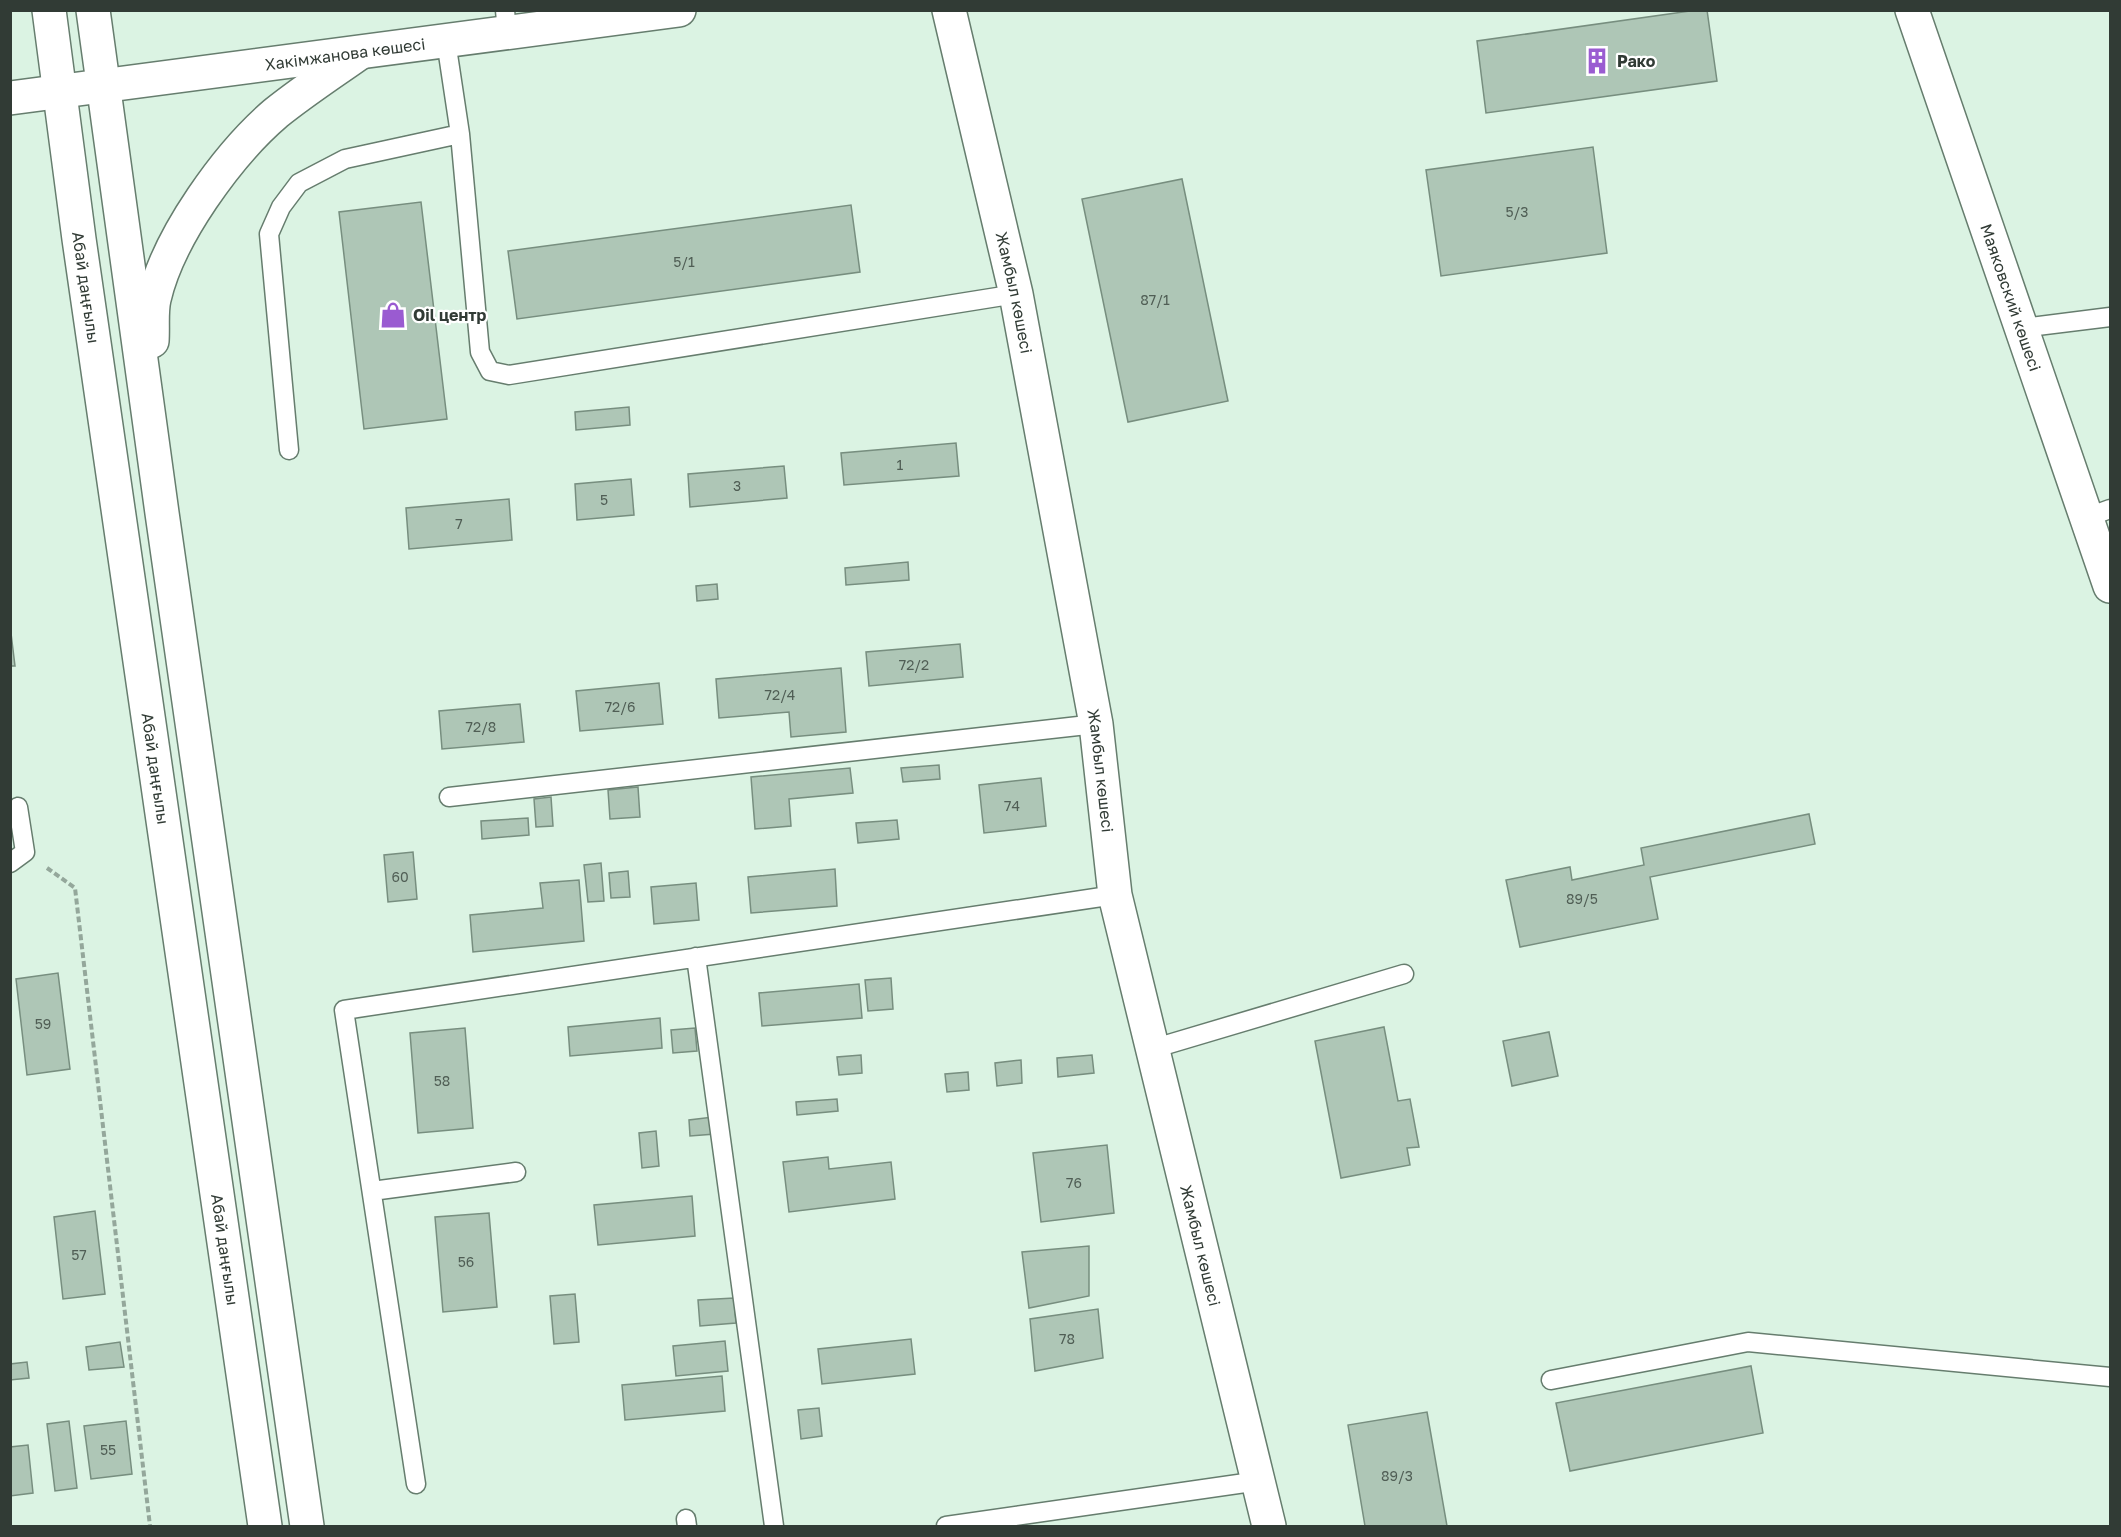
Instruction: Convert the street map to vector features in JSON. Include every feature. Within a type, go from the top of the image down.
[{"type":"main road","name":"Абай даңғылы","points":[[49,10],[79,239],[265,1527]]},
{"type":"main road","points":[[93,10],[149,423],[307,1527]]},
{"type":"main road","name":"Хакімжанова көшесі","points":[[10,98],[446,41],[506,22],[679,10]]},
{"type":"main road","name":"Жамбыл көшесі","points":[[949,10],[1016,294],[1096,724],[1115,895],[1269,1527]]},
{"type":"main road","name":"Маяковский көшесі","points":[[1912,10],[2022,328],[2099,513],[2110,586]]},
{"type":"main road","points":[[149,423],[154,300],[166,262],[187,221],[242,147],[277,113],[360,52]]},
{"type":"lane","points":[[446,41],[460,134],[480,352],[490,371],[508,375],[1016,294]]},
{"type":"lane","points":[[289,450],[268,234],[281,207],[299,183],[345,159],[460,134]]},
{"type":"lane","points":[[2022,328],[2110,317]]},
{"type":"lane","points":[[449,797],[1096,724]]},
{"type":"lane","points":[[10,863],[25,852],[18,807]]},
{"type":"lane","points":[[416,1484],[344,1010],[1115,895]]},
{"type":"lane","points":[[696,957],[774,1527]]},
{"type":"lane","points":[[1152,1049],[1404,974]]},
{"type":"lane","points":[[372,1191],[516,1172]]},
{"type":"lane","points":[[1551,1380],[1748,1342],[2110,1377]]},
{"type":"lane","points":[[946,1527],[1259,1481]]},
{"type":"path","points":[[75,888],[150,1527]]},
{"type":"building","name":"Рако","points":[[1707,10],[1717,81],[1486,113],[1477,41]]},
{"type":"building","points":[[1593,147],[1607,253],[1441,276],[1426,170]]},
{"type":"building","points":[[1182,179],[1228,401],[1128,422],[1082,199]]},
{"type":"building","name":"Oil центр","points":[[421,202],[447,419],[364,429],[339,212]]},
{"type":"building","points":[[851,205],[860,272],[517,319],[508,251]]},
{"type":"building","points":[[629,407],[630,425],[576,430],[575,412]]},
{"type":"building","points":[[956,443],[959,476],[844,485],[841,453]]},
{"type":"building","points":[[784,466],[787,498],[690,507],[688,474]]},
{"type":"building","points":[[631,479],[634,515],[577,520],[575,484]]},
{"type":"building","points":[[509,499],[512,540],[409,549],[406,508]]},
{"type":"building","points":[[908,562],[909,580],[846,585],[845,568]]},
{"type":"building","points":[[717,584],[718,599],[697,601],[696,586]]},
{"type":"building","points":[[10,625],[15,666],[10,666]]},
{"type":"building","points":[[960,644],[963,677],[869,686],[866,652]]},
{"type":"building","points":[[841,668],[846,732],[791,737],[789,712],[719,718],[716,679]]},
{"type":"building","points":[[659,683],[663,724],[580,731],[576,691]]},
{"type":"building","points":[[520,704],[524,742],[442,749],[439,711]]},
{"type":"building","points":[[939,765],[940,779],[903,782],[901,768]]},
{"type":"building","points":[[850,768],[853,793],[789,799],[791,826],[755,829],[751,777]]},
{"type":"building","points":[[1041,778],[1046,826],[984,833],[979,785]]},
{"type":"building","points":[[638,787],[640,817],[610,819],[608,790]]},
{"type":"building","points":[[551,797],[553,826],[536,827],[534,799]]},
{"type":"building","points":[[1809,814],[1815,844],[1650,877],[1658,919],[1520,947],[1506,880],[1570,867],[1572,880],[1644,865],[1641,848]]},
{"type":"building","points":[[528,818],[529,835],[482,839],[481,821]]},
{"type":"building","points":[[897,820],[899,839],[858,843],[856,823]]},
{"type":"building","points":[[413,852],[417,899],[388,902],[384,855]]},
{"type":"building","points":[[601,863],[604,901],[588,902],[584,865]]},
{"type":"building","points":[[835,869],[837,906],[751,913],[748,877]]},
{"type":"building","points":[[628,871],[630,897],[611,898],[609,873]]},
{"type":"building","points":[[579,880],[584,941],[473,952],[470,915],[543,908],[540,883]]},
{"type":"building","points":[[696,883],[699,920],[654,924],[651,887]]},
{"type":"building","points":[[58,973],[70,1069],[27,1075],[16,979]]},
{"type":"building","points":[[891,978],[893,1009],[868,1011],[865,980]]},
{"type":"building","points":[[859,984],[862,1018],[762,1026],[759,993]]},
{"type":"building","points":[[660,1018],[662,1048],[570,1056],[568,1027]]},
{"type":"building","points":[[1384,1027],[1398,1101],[1410,1099],[1419,1147],[1407,1148],[1410,1165],[1341,1178],[1315,1041]]},
{"type":"building","points":[[465,1028],[473,1128],[418,1133],[410,1033]]},
{"type":"building","points":[[695,1028],[697,1051],[673,1053],[671,1030]]},
{"type":"building","points":[[1549,1032],[1558,1076],[1512,1086],[1503,1041]]},
{"type":"building","points":[[861,1055],[862,1073],[839,1075],[837,1057]]},
{"type":"building","points":[[1092,1055],[1094,1073],[1058,1077],[1057,1058]]},
{"type":"building","points":[[1021,1060],[1022,1083],[997,1086],[995,1063]]},
{"type":"building","points":[[968,1072],[969,1090],[947,1092],[945,1074]]},
{"type":"building","points":[[837,1099],[838,1111],[797,1115],[796,1102]]},
{"type":"building","points":[[713,1117],[715,1134],[690,1136],[689,1120]]},
{"type":"building","points":[[656,1131],[659,1166],[642,1168],[639,1133]]},
{"type":"building","points":[[1107,1145],[1114,1213],[1041,1222],[1033,1153]]},
{"type":"building","points":[[828,1157],[829,1169],[891,1162],[895,1199],[789,1212],[783,1162]]},
{"type":"building","points":[[692,1196],[695,1236],[598,1245],[594,1205]]},
{"type":"building","points":[[95,1211],[105,1294],[63,1299],[54,1217]]},
{"type":"building","points":[[489,1213],[497,1307],[443,1312],[435,1217]]},
{"type":"building","points":[[1089,1246],[1089,1296],[1029,1308],[1022,1252]]},
{"type":"building","points":[[575,1294],[579,1342],[554,1344],[550,1296]]},
{"type":"building","points":[[734,1298],[736,1323],[700,1326],[698,1300]]},
{"type":"building","points":[[1098,1309],[1103,1358],[1035,1371],[1030,1319]]},
{"type":"building","points":[[911,1339],[915,1374],[822,1384],[818,1349]]},
{"type":"building","points":[[725,1341],[728,1371],[676,1376],[673,1346]]},
{"type":"building","points":[[120,1342],[124,1367],[89,1370],[86,1347]]},
{"type":"building","points":[[27,1362],[29,1378],[10,1380],[10,1364]]},
{"type":"building","points":[[1751,1366],[1763,1433],[1570,1471],[1556,1403]]},
{"type":"building","points":[[722,1376],[725,1411],[625,1420],[622,1385]]},
{"type":"building","points":[[819,1408],[822,1436],[801,1439],[798,1410]]},
{"type":"building","points":[[1427,1412],[1447,1526],[1365,1526],[1348,1425]]},
{"type":"building","points":[[69,1421],[77,1488],[55,1491],[47,1424]]},
{"type":"building","points":[[126,1421],[132,1474],[91,1479],[84,1426]]},
{"type":"building","points":[[28,1445],[33,1493],[10,1496],[10,1447]]},
{"type":"place","name":"Рако","points":[[1597,61]]},
{"type":"place","name":"Oil центр","points":[[393,315]]}]
